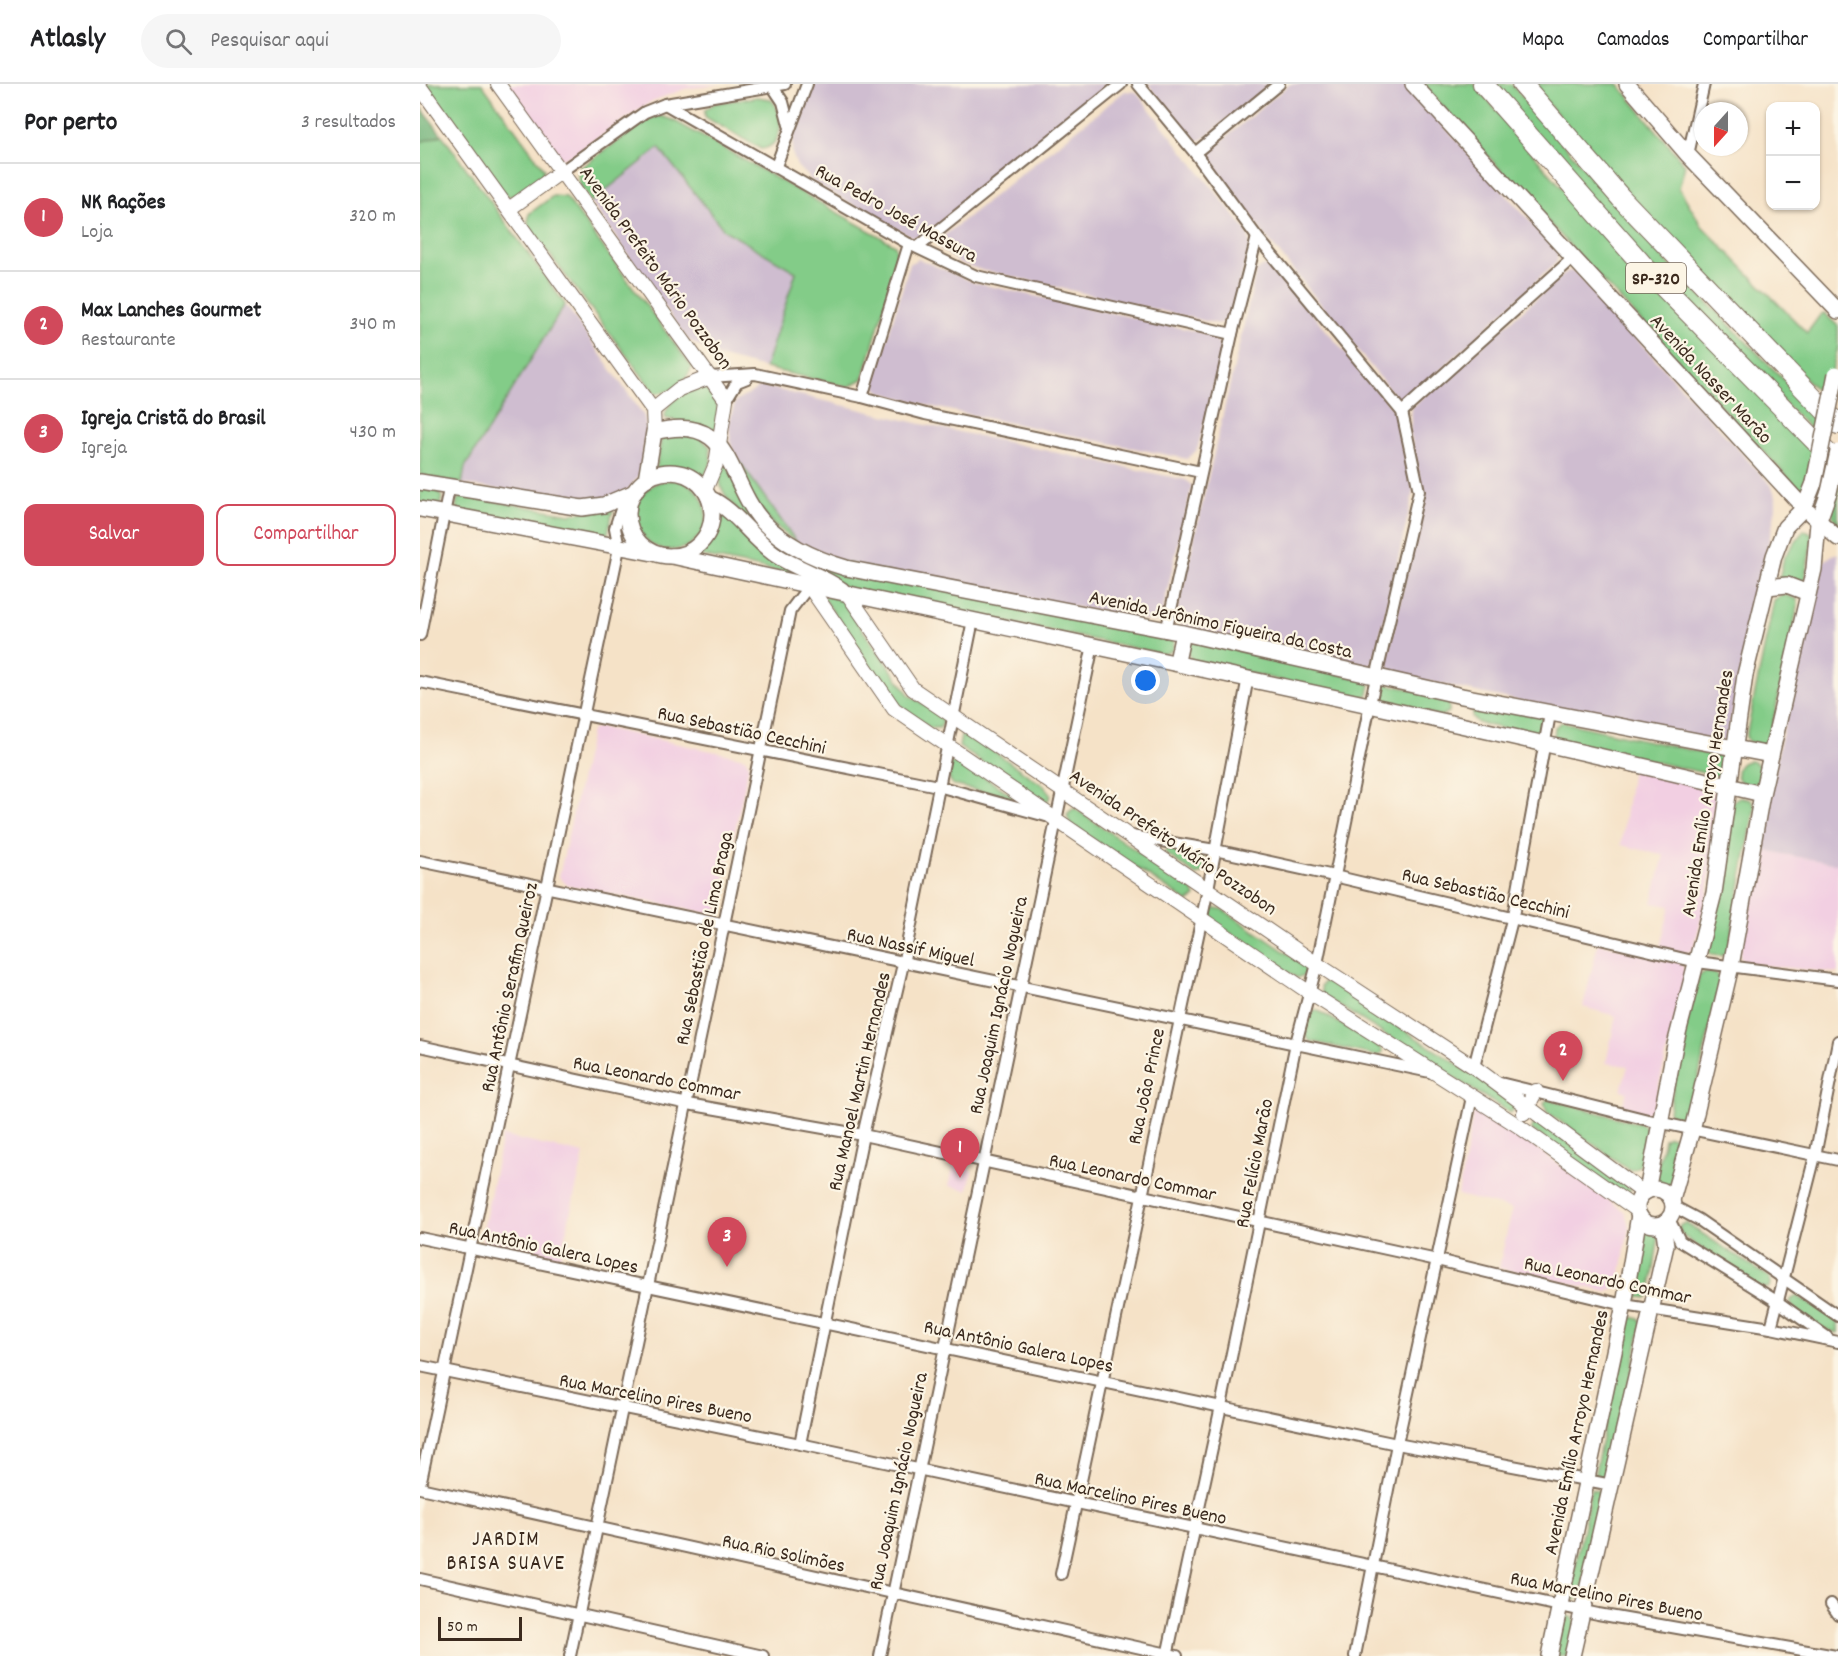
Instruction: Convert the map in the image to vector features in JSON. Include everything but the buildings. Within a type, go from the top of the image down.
[{"type":"highway","name":"SP-320","points":[[1483,84],[1648,271],[1838,464]]},
{"type":"highway","name":"SP-320","points":[[1522,84],[1621,198],[1838,424]]},
{"type":"main road","name":"Avenida Nasser Marão","points":[[1413,84],[1818,523],[1838,538]]},
{"type":"main road","points":[[1627,84],[1688,155],[1838,311]]},
{"type":"main road","name":"Avenida Emílio Arroyo Hernandes","points":[[1549,1656],[1624,1305],[1638,1202],[1646,1192],[1675,1045],[1714,893],[1745,675],[1774,556],[1785,527],[1804,508],[1814,483],[1837,371]]},
{"type":"main road","points":[[646,480],[654,432],[686,428],[710,436],[719,444]]},
{"type":"main road","name":"Avenida Jerônimo Figueira da Costa","points":[[719,444],[726,452],[743,494],[764,522],[793,546],[816,559],[846,568],[1166,632],[1183,633],[1376,678],[1550,714],[1771,755]]},
{"type":"main road","points":[[1572,1656],[1666,1245],[1669,1212],[1692,1130],[1731,966],[1762,794],[1814,569],[1818,523],[1829,492],[1838,452]]},
{"type":"main road","points":[[656,554],[642,545],[632,531],[628,515],[632,497],[646,480],[661,473],[678,473],[693,479],[707,494],[713,514],[706,537],[688,553],[672,556]]},
{"type":"main road","points":[[420,482],[449,489],[582,508],[632,497]]},
{"type":"main road","name":"Avenida Prefeito Mário Pozzobon","points":[[707,494],[724,505],[762,544],[778,556],[822,576],[847,593]]},
{"type":"main road","points":[[420,509],[619,548],[672,556],[1248,677],[1544,741],[1762,794]]},
{"type":"main road","points":[[1767,587],[1787,585],[1808,593]]},
{"type":"main road","points":[[1177,662],[1183,633]]},
{"type":"main road","points":[[1646,1192],[1658,1190],[1669,1212]]},
{"type":"main road","points":[[1638,1213],[1649,1225],[1669,1212]]},
{"type":"street","name":"Avenida Prefeito Mário Pozzobon","points":[[498,84],[726,400],[716,464],[707,494]]},
{"type":"street","points":[[509,209],[645,112],[665,104],[785,84]]},
{"type":"street","points":[[776,166],[789,125],[807,84]]},
{"type":"street","points":[[862,397],[914,245],[1121,84]]},
{"type":"street","points":[[1138,84],[1195,153],[1257,237],[1402,412],[1573,258]]},
{"type":"street","points":[[1195,153],[1279,84]]},
{"type":"street","points":[[1688,155],[1704,84]]},
{"type":"street","points":[[420,87],[653,411],[654,432]]},
{"type":"street","points":[[772,87],[783,102],[789,125]]},
{"type":"street","name":"Rua Pedro José Massura","points":[[665,104],[914,245],[976,276],[1232,334]]},
{"type":"street","points":[[1166,632],[1232,334],[1257,237]]},
{"type":"street","points":[[653,411],[679,389],[710,377],[755,374],[862,397],[925,414],[1201,472]]},
{"type":"street","points":[[726,400],[737,382],[755,374]]},
{"type":"street","name":"Rua Felício Marão","points":[[1170,1655],[1296,1043],[1317,964],[1370,704],[1419,491],[1402,412]]},
{"type":"street","points":[[420,635],[449,489]]},
{"type":"street","name":"Rua Antônio Serafim Queiroz","points":[[420,1486],[472,1250],[619,548],[615,528],[617,517],[622,506],[632,497]]},
{"type":"street","points":[[809,586],[894,709],[1310,993],[1430,1072],[1517,1125],[1638,1213]]},
{"type":"street","name":"Rua Sebastião de Lima Braga","points":[[570,1656],[790,611],[809,586]]},
{"type":"street","name":"Avenida Prefeito Mário Pozzobon","points":[[847,593],[913,689],[1317,964],[1474,1067],[1646,1192]]},
{"type":"street","name":"Rua Manoel Martin Hernandes","points":[[800,1444],[862,1135],[903,964],[973,620]]},
{"type":"street","name":"Rua Joaquim Ignácio Nogueira","points":[[880,1656],[943,1347],[1093,645]]},
{"type":"street","name":"Rua João Prince","points":[[1061,1574],[1140,1195],[1208,889],[1248,677]]},
{"type":"street","name":"Rua Sebastião Cecchini","points":[[420,682],[583,713],[761,753],[938,786],[1055,819]]},
{"type":"street","points":[[1474,1067],[1513,916],[1550,714]]},
{"type":"street","name":"Rua Sebastião Cecchini","points":[[1127,835],[1215,850],[1334,876],[1513,916],[1697,962],[1838,980]]},
{"type":"street","name":"Rua Nassif Miguel","points":[[420,861],[903,964],[1430,1072]]},
{"type":"street","points":[[1771,1328],[1815,1156],[1838,1041]]},
{"type":"street","name":"Rua Leonardo Commar","points":[[420,1046],[688,1104],[862,1135],[983,1161],[1437,1260],[1624,1305],[1771,1328],[1835,1341]]},
{"type":"street","points":[[1493,1081],[1660,1123],[1838,1160]]},
{"type":"street","points":[[1517,1125],[1536,1091]]},
{"type":"street","points":[[1355,1656],[1397,1444],[1472,1097]]},
{"type":"street","points":[[1669,1212],[1699,1220],[1838,1316]]},
{"type":"street","points":[[1669,1212],[1680,1241],[1778,1302],[1835,1341]]},
{"type":"street","name":"Rua Antônio Galera Lopes","points":[[420,1239],[1397,1444],[1612,1485]]},
{"type":"street","name":"Rua Marcelino Pires Bueno","points":[[420,1366],[1582,1610],[1836,1656]]},
{"type":"street","name":"Rua Rio Solimões","points":[[420,1486],[597,1529],[1170,1655]]},
{"type":"street","points":[[420,1579],[763,1656]]},
{"type":"street","points":[[1831,1604],[1838,1614]]},
{"type":"shaded area","points":[[505,84],[722,84],[685,89],[652,101],[572,156],[562,158],[555,153]]},
{"type":"shaded area","points":[[815,84],[1113,84],[924,235],[912,237],[814,183],[797,166],[792,153],[794,127]]},
{"type":"shaded area","points":[[1148,84],[1270,84],[1202,140],[1192,140]]},
{"type":"shaded area","points":[[1290,84],[1406,84],[1558,252],[1557,262],[1407,401],[1398,400],[1263,233],[1209,160],[1212,149]]},
{"type":"shaded area","points":[[1125,91],[1136,92],[1248,233],[1250,247],[1230,319],[1218,324],[978,269],[959,263],[937,246],[940,239]]},
{"type":"shaded area","points":[[659,148],[724,230],[796,272],[765,368],[714,355],[687,339],[591,202]]},
{"type":"shaded area","points":[[919,259],[975,283],[1213,335],[1223,352],[1197,450],[1187,459],[933,407],[880,392],[874,383],[910,263]]},
{"type":"shaded area","points":[[1267,266],[1276,271],[1393,409],[1397,417],[1413,489],[1412,499],[1374,662],[1367,668],[1182,627],[1177,612],[1256,272],[1261,267]]},
{"type":"shaded area","points":[[1568,271],[1575,272],[1771,485],[1776,497],[1776,508],[1728,734],[1724,741],[1714,742],[1396,675],[1389,669],[1387,662],[1423,492],[1410,432],[1412,407]]},
{"type":"shaded area","points":[[565,304],[644,416],[647,431],[639,475],[628,490],[592,504],[462,484],[465,467]]},
{"type":"shaded area","points":[[762,386],[921,424],[1186,480],[1192,486],[1161,617],[1155,622],[848,564],[798,544],[734,454],[731,445],[729,424],[735,402]]},
{"type":"shaded area","points":[[1834,554],[1838,554],[1838,864],[1761,850],[1777,757],[1823,562]]},
{"type":"shaded area","points":[[598,727],[745,758],[749,765],[719,906],[710,914],[567,885],[559,877],[591,731]]},
{"type":"shaded area","points":[[1632,768],[1710,787],[1717,796],[1708,894],[1693,950],[1682,954],[1660,948],[1670,906],[1652,903],[1664,855],[1621,845]]},
{"type":"shaded area","points":[[1761,850],[1838,864],[1838,973],[1743,963],[1740,955]]},
{"type":"shaded area","points":[[1598,943],[1681,963],[1686,973],[1653,1110],[1644,1115],[1621,1109],[1627,1092],[1621,1090],[1628,1066],[1606,1063],[1616,1016],[1583,1007]]},
{"type":"shaded area","points":[[1477,1109],[1484,1110],[1625,1212],[1629,1227],[1619,1284],[1608,1292],[1499,1268],[1512,1209],[1458,1195],[1473,1115]]},
{"type":"shaded area","points":[[502,1136],[584,1154],[559,1262],[488,1247],[483,1242],[482,1236]]},
{"type":"shaded area","points":[[954,1163],[967,1166],[972,1171],[968,1190],[949,1186]]},
{"type":"green space","points":[[423,84],[482,84],[544,169],[541,182],[518,197],[504,195]]},
{"type":"green space","points":[[1422,84],[1474,84],[1598,230],[1814,448],[1805,490],[1797,487],[1574,250]]},
{"type":"green space","points":[[1489,84],[1511,84],[1660,255],[1821,417],[1816,435],[1651,268]]},
{"type":"green space","points":[[1530,84],[1618,84],[1685,165],[1679,188],[1702,226],[1807,333],[1824,313],[1838,326],[1838,347],[1825,399],[1627,192]]},
{"type":"green space","points":[[758,97],[770,99],[779,112],[778,136],[769,147],[761,149],[705,117],[705,110],[715,103]]},
{"type":"green space","points":[[420,106],[442,135],[420,142]]},
{"type":"green space","points":[[660,116],[673,120],[895,245],[898,260],[863,379],[848,387],[765,368],[796,272],[724,230],[659,148],[591,202],[579,182],[580,168],[651,118]]},
{"type":"green space","points":[[442,135],[565,304],[465,467],[462,484],[420,475],[420,142]]},
{"type":"green space","points":[[553,196],[566,197],[692,367],[678,386],[662,393],[655,393],[528,226],[529,214]]},
{"type":"green space","points":[[704,388],[718,407],[716,431],[664,418],[669,405],[679,397]]},
{"type":"green space","points":[[665,434],[700,437],[710,447],[711,463],[702,481],[686,471],[656,469],[661,440]]},
{"type":"green space","points":[[734,454],[798,544],[786,535],[758,505],[744,481]]},
{"type":"green space","points":[[722,460],[792,551],[1166,635],[1174,640],[1173,650],[1164,654],[849,590],[764,540],[727,498],[721,487],[719,469]]},
{"type":"green space","points":[[1838,477],[1838,524],[1834,519],[1832,508]]},
{"type":"green space","points":[[678,480],[691,486],[700,495],[704,501],[706,515],[704,529],[696,540],[685,548],[664,550],[646,540],[638,529],[636,508],[646,490],[657,482]]},
{"type":"green space","points":[[420,487],[437,491],[442,497],[440,505],[434,508],[420,505]]},
{"type":"green space","points":[[463,496],[570,514],[610,507],[613,510],[608,533],[605,535],[463,513],[456,508],[457,500]]},
{"type":"green space","points":[[722,516],[816,579],[697,555],[712,539],[718,518]]},
{"type":"green space","points":[[1804,530],[1813,535],[1802,585],[1779,579],[1784,557]]},
{"type":"green space","points":[[1783,594],[1797,599],[1798,605],[1769,741],[1761,745],[1749,742],[1746,737],[1774,600]]},
{"type":"green space","points":[[823,597],[839,599],[843,603],[910,696],[939,713],[943,722],[940,728],[930,728],[893,700]]},
{"type":"green space","points":[[1196,640],[1364,680],[1370,685],[1368,694],[1361,699],[1192,660],[1188,654],[1188,645]]},
{"type":"green space","points":[[1385,684],[1449,697],[1449,712],[1441,716],[1383,703],[1377,696],[1379,688]]},
{"type":"green space","points":[[1478,705],[1541,716],[1544,722],[1542,731],[1537,736],[1478,723],[1472,717],[1473,709]]},
{"type":"green space","points":[[1562,722],[1722,757],[1726,762],[1724,773],[1717,776],[1563,741],[1554,737],[1555,727]]},
{"type":"green space","points":[[970,735],[1044,786],[1051,795],[1047,802],[1042,802],[959,747],[961,736]]},
{"type":"green space","points":[[955,761],[961,762],[1021,801],[953,785],[947,774],[950,764]]},
{"type":"green space","points":[[1749,761],[1757,765],[1761,773],[1757,781],[1749,785],[1741,781],[1737,773],[1741,765]]},
{"type":"green space","points":[[1739,797],[1751,800],[1755,807],[1728,952],[1721,956],[1711,955],[1707,949],[1732,802]]},
{"type":"green space","points":[[1074,808],[1192,889],[1195,897],[1188,902],[1070,824],[1067,814]]},
{"type":"green space","points":[[1170,848],[1204,858],[1203,873],[1196,875],[1165,853],[1166,849]]},
{"type":"green space","points":[[1214,908],[1222,909],[1306,966],[1306,974],[1297,978],[1214,922],[1211,912]]},
{"type":"green space","points":[[1705,972],[1717,974],[1721,980],[1690,1113],[1684,1119],[1673,1118],[1669,1111],[1681,1045],[1699,976]]},
{"type":"green space","points":[[1324,982],[1330,982],[1511,1099],[1515,1108],[1510,1113],[1322,995],[1321,986]]},
{"type":"green space","points":[[1317,1010],[1380,1047],[1383,1052],[1377,1056],[1310,1041],[1305,1035],[1311,1014]]},
{"type":"green space","points":[[1548,1099],[1641,1124],[1648,1135],[1645,1157],[1636,1168],[1630,1170],[1547,1112],[1544,1103]]},
{"type":"green space","points":[[1537,1120],[1631,1188],[1627,1195],[1622,1195],[1531,1129]]},
{"type":"green space","points":[[1669,1136],[1679,1138],[1683,1143],[1670,1190],[1654,1183],[1664,1139]]},
{"type":"green space","points":[[1686,1223],[1769,1277],[1771,1284],[1768,1288],[1759,1288],[1683,1236],[1679,1229],[1680,1225]]},
{"type":"green space","points":[[1644,1226],[1660,1229],[1650,1294],[1646,1298],[1636,1296],[1633,1291]]},
{"type":"green space","points":[[1797,1296],[1838,1320],[1838,1333],[1802,1317],[1792,1306],[1790,1300]]},
{"type":"green space","points":[[1632,1317],[1639,1319],[1642,1324],[1608,1475],[1604,1479],[1594,1477],[1627,1320]]},
{"type":"green space","points":[[1591,1489],[1599,1491],[1602,1495],[1581,1594],[1576,1600],[1569,1598]]},
{"type":"green space","points":[[1564,1616],[1572,1617],[1576,1623],[1569,1656],[1553,1656]]},
{"type":"place","name":"Max Lanches Gourmet","points":[[1563,1081]]},
{"type":"place","name":"NK Rações","points":[[960,1178]]},
{"type":"place","name":"Igreja Cristã do Brasil","points":[[727,1267]]},
{"type":"district","name":"JARDIM BRISA SUAVE","points":[[506,1550]]}]
